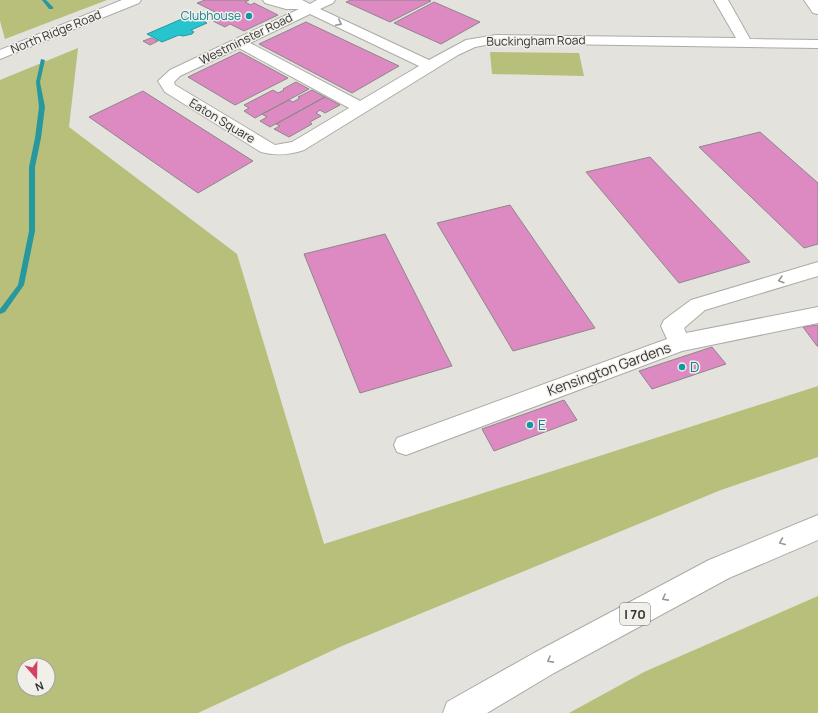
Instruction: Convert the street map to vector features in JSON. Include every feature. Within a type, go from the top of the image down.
[{"type":"main road","name":"North Ridge Road","points":[[0,55],[134,0]]},
{"type":"main road","points":[[270,0],[286,5],[311,2],[443,58]]},
{"type":"main road","points":[[721,0],[745,42]]},
{"type":"main road","points":[[811,0],[818,10]]},
{"type":"main road","points":[[311,2],[430,66]]},
{"type":"main road","name":"Westminster Road","points":[[166,81],[175,73],[240,43],[311,2]]},
{"type":"main road","name":"Buckingham Road","points":[[283,150],[298,146],[467,44],[496,39],[818,44]]},
{"type":"main road","points":[[240,43],[361,108]]},
{"type":"main road","name":"Eaton Square","points":[[166,81],[170,89],[267,148],[275,151],[283,150]]},
{"type":"main road","points":[[679,343],[672,326],[698,305],[818,269]]},
{"type":"main road","name":"Kensington Gardens","points":[[406,445],[679,343],[818,315]]},
{"type":"main road","name":"I 70","points":[[458,713],[544,663],[719,569],[818,527]]},
{"type":"green space","points":[[0,0],[107,0],[5,39],[0,21]]},
{"type":"green space","points":[[78,48],[69,127],[237,254],[324,544],[818,386],[818,457],[721,490],[342,646],[198,713],[0,713],[0,80]]},
{"type":"green space","points":[[490,52],[579,53],[584,76],[492,74]]},
{"type":"green space","points":[[818,596],[818,713],[569,713],[644,672]]},
{"type":"water","points":[[191,15],[207,23],[191,30],[194,32],[192,34],[183,36],[179,35],[162,42],[147,34]]},
{"type":"building","name":"Clubhouse","points":[[205,0],[249,0],[245,2],[251,5],[254,3],[278,15],[244,31],[230,24],[225,27],[213,21],[223,16],[197,3]]},
{"type":"building","points":[[351,0],[431,1],[390,22],[346,2]]},
{"type":"building","points":[[434,2],[480,22],[441,44],[394,23]]},
{"type":"building","points":[[306,22],[399,66],[352,93],[259,44]]},
{"type":"building","points":[[151,38],[158,41],[150,45],[143,41]]},
{"type":"building","points":[[240,52],[288,78],[235,105],[188,77]]},
{"type":"building","points":[[296,82],[309,89],[255,118],[244,111],[249,108],[244,105],[273,90],[278,93]]},
{"type":"building","points":[[312,90],[325,97],[270,127],[260,121],[267,117],[262,114],[289,100],[293,102],[300,98],[298,97]]},
{"type":"building","points":[[143,91],[253,161],[198,193],[89,117]]},
{"type":"building","points":[[325,97],[340,105],[325,113],[320,110],[316,113],[321,116],[310,122],[312,124],[289,137],[274,129],[280,126],[276,124]]},
{"type":"building","points":[[760,132],[818,183],[818,244],[804,248],[699,147]]},
{"type":"building","points":[[650,157],[750,262],[679,283],[586,172]]},
{"type":"building","points":[[510,205],[595,328],[513,351],[437,223]]},
{"type":"building","points":[[385,234],[452,366],[360,393],[304,254]]},
{"type":"building","points":[[818,325],[818,346],[817,346],[803,327]]},
{"type":"building","name":"D","points":[[712,347],[726,364],[652,389],[639,371]]},
{"type":"building","name":"E","points":[[564,400],[577,420],[494,451],[482,429]]},
{"type":"waterway","points":[[44,0],[51,8]]},
{"type":"waterway","points":[[0,312],[21,285],[32,231],[32,167],[42,107],[38,82],[43,60]]},
{"type":"place","name":"Clubhouse","points":[[249,16]]},
{"type":"place","name":"D","points":[[682,367]]},
{"type":"place","name":"E","points":[[530,425]]}]
